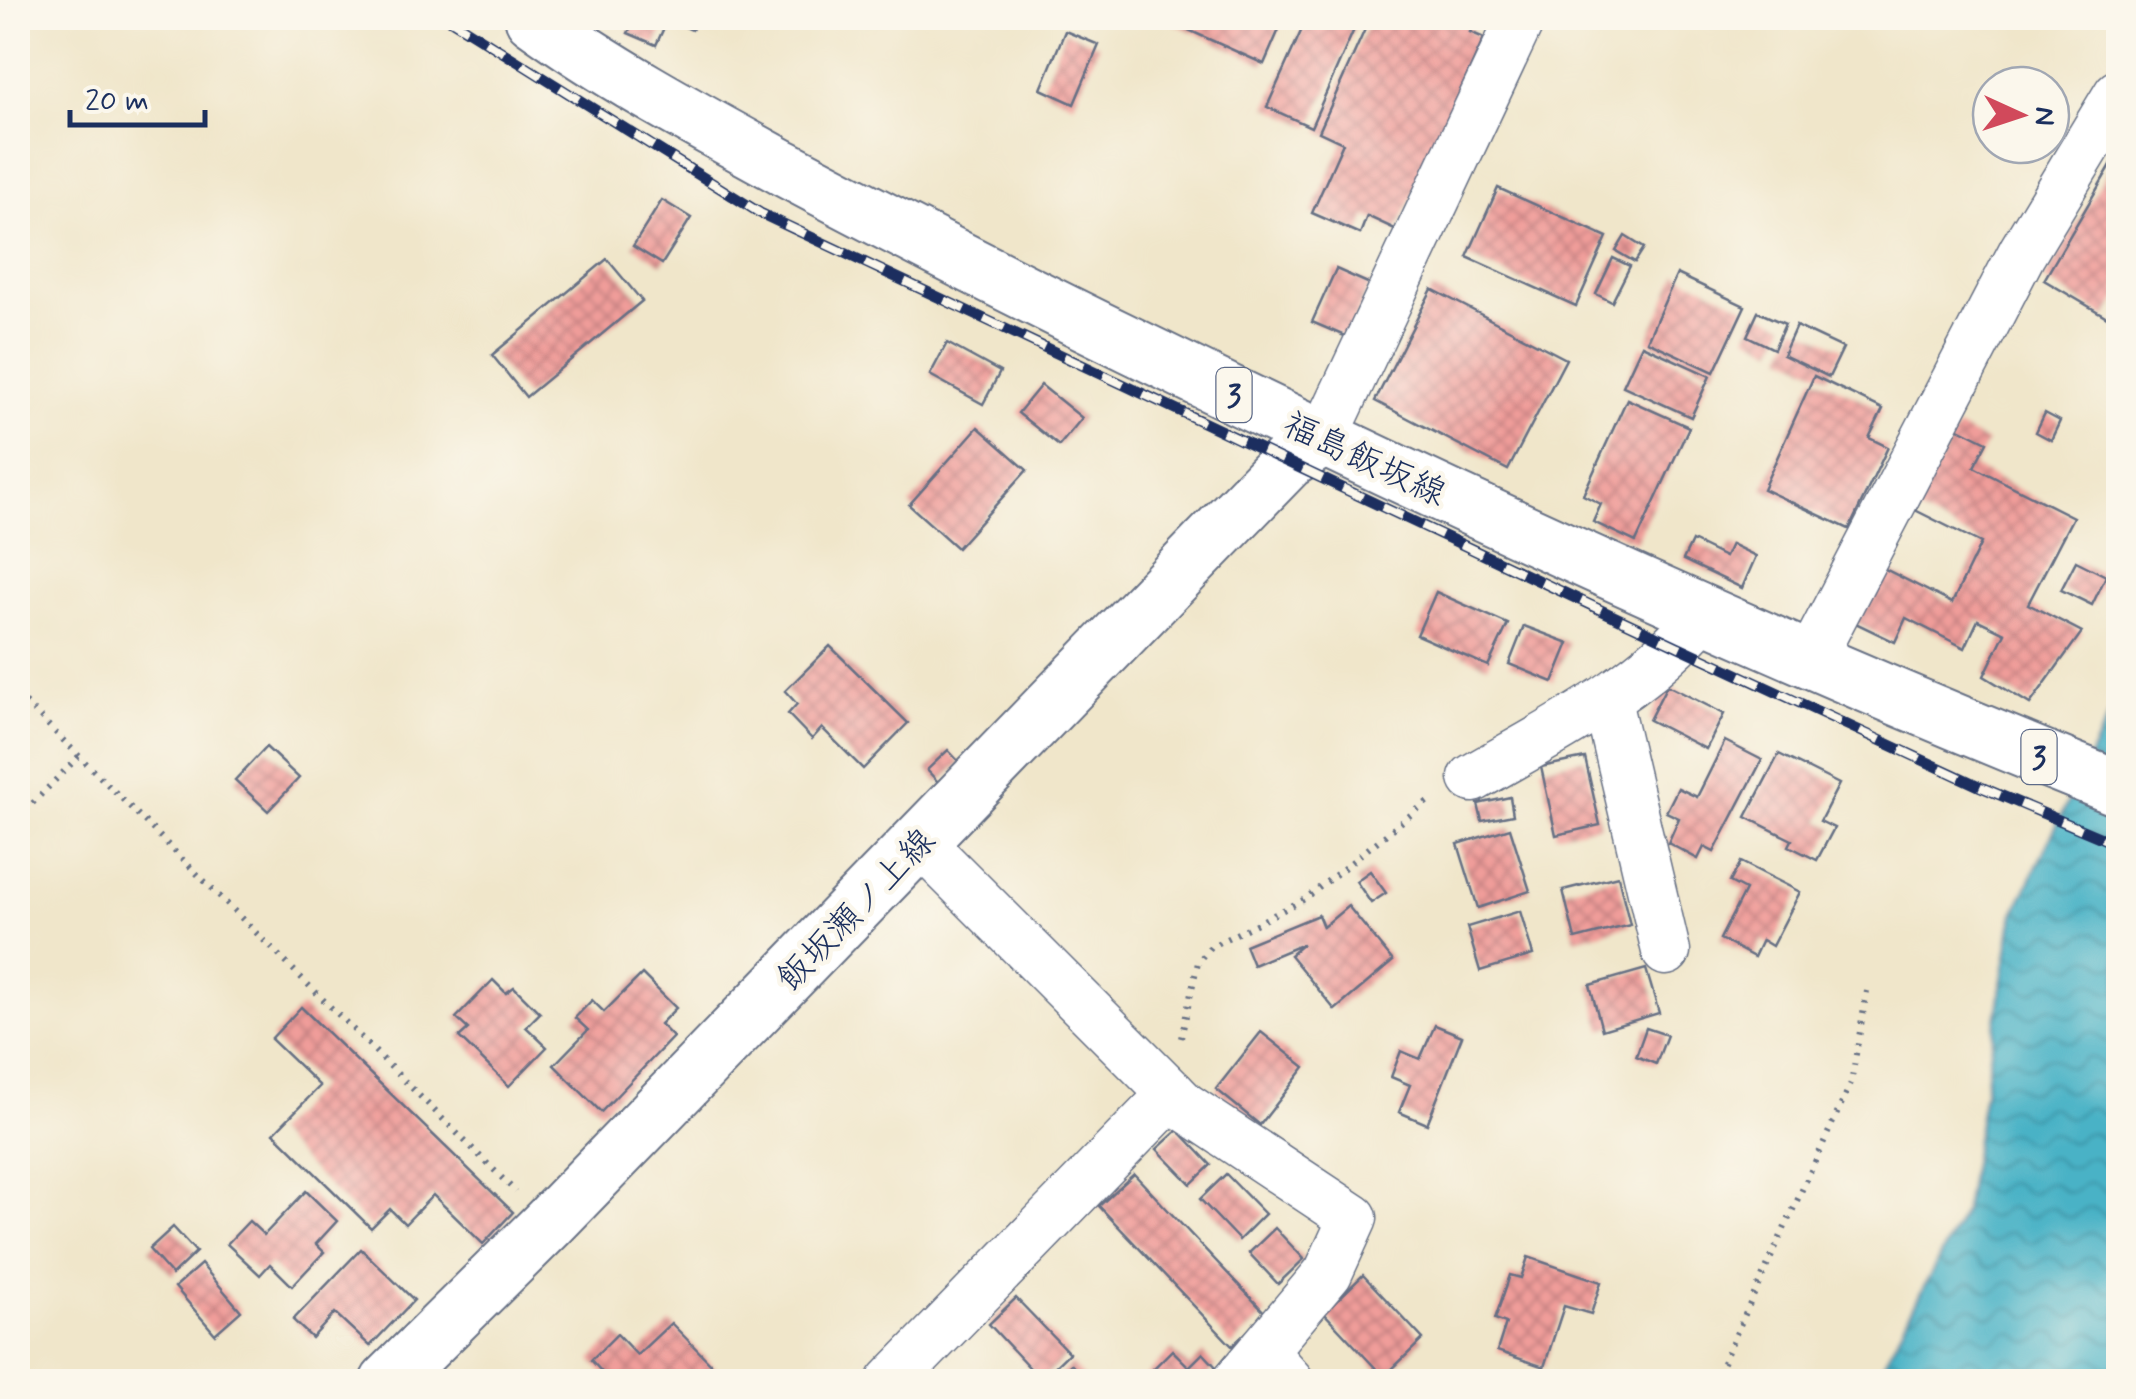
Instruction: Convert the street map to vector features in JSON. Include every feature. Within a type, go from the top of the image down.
[{"type":"main road","name":"福島飯坂線","points":[[555,24],[686,115],[946,255],[1323,439],[1704,614],[1959,725],[2118,788]]},
{"type":"main road","name":"飯坂瀬ノ上線","points":[[388,1382],[548,1224],[1288,461],[1323,439]]},
{"type":"street","points":[[1323,439],[1521,18]]},
{"type":"street","points":[[1810,660],[2022,253],[2118,94]]},
{"type":"street","points":[[1473,778],[1607,701],[1676,646],[1704,614]]},
{"type":"street","points":[[1607,701],[1666,951]]},
{"type":"street","points":[[920,842],[1184,1106],[1353,1218],[1328,1273],[1263,1372]]},
{"type":"street","points":[[891,1382],[1169,1090]]},
{"type":"path","points":[[18,695],[548,1224]]},
{"type":"path","points":[[18,818],[80,755]]},
{"type":"path","points":[[1169,1090],[1198,962],[1210,947],[1305,899],[1452,782],[1473,778]]},
{"type":"path","points":[[1714,1382],[1851,1083],[1866,991]]},
{"type":"water","points":[[2118,697],[2118,1381],[1874,1382],[1964,1211],[2014,914]]},
{"type":"building","points":[[635,18],[698,18],[692,30],[668,19],[656,45],[628,33]]},
{"type":"building","points":[[1162,18],[1284,18],[1264,64]]},
{"type":"building","points":[[1307,18],[1359,18],[1311,127],[1267,107]]},
{"type":"building","points":[[1370,18],[1476,18],[1470,32],[1484,38],[1397,230],[1367,216],[1360,234],[1312,213],[1343,143],[1319,132]]},
{"type":"building","points":[[1065,31],[1099,45],[1074,104],[1041,89]]},
{"type":"building","points":[[2118,153],[2118,298],[2107,317],[2044,280]]},
{"type":"building","points":[[1498,188],[1607,237],[1576,306],[1467,257]]},
{"type":"building","points":[[662,200],[691,218],[662,264],[633,246]]},
{"type":"building","points":[[1625,236],[1644,248],[1635,262],[1616,251]]},
{"type":"building","points":[[1613,258],[1630,266],[1612,302],[1596,294]]},
{"type":"building","points":[[607,259],[642,301],[526,397],[492,355]]},
{"type":"building","points":[[1336,269],[1370,284],[1347,337],[1312,322]]},
{"type":"building","points":[[1677,274],[1745,306],[1714,372],[1647,341]]},
{"type":"building","points":[[1432,289],[1566,359],[1508,470],[1375,401]]},
{"type":"building","points":[[1758,312],[1785,324],[1774,349],[1747,336]]},
{"type":"building","points":[[1796,326],[1843,348],[1829,377],[1783,355]]},
{"type":"building","points":[[947,343],[1000,372],[983,404],[930,375]]},
{"type":"building","points":[[1642,345],[1710,376],[1691,417],[1623,386]]},
{"type":"building","points":[[1814,376],[1883,409],[1869,438],[1888,447],[1849,529],[1763,489]]},
{"type":"building","points":[[1041,385],[1082,418],[1059,446],[1018,413]]},
{"type":"building","points":[[1627,399],[1689,427],[1636,542],[1593,522],[1601,504],[1583,495]]},
{"type":"building","points":[[2045,413],[2060,421],[2051,440],[2036,432]]},
{"type":"building","points":[[978,427],[1027,470],[957,548],[909,505]]},
{"type":"building","points":[[1957,427],[1987,442],[1974,467],[2073,517],[2028,604],[2082,632],[2030,704],[1984,676],[2005,633],[1978,620],[1965,648],[1906,618],[1895,642],[1847,619],[1875,564],[1952,603],[1981,543],[1915,510]]},
{"type":"building","points":[[1692,541],[1725,557],[1731,544],[1756,556],[1742,588],[1683,560]]},
{"type":"building","points":[[2076,561],[2106,576],[2092,605],[2061,590]]},
{"type":"building","points":[[1436,592],[1508,624],[1488,666],[1417,635]]},
{"type":"building","points":[[1524,626],[1569,643],[1553,682],[1509,664]]},
{"type":"building","points":[[830,646],[908,723],[863,769],[822,728],[812,739],[788,714],[797,704],[785,691]]},
{"type":"building","points":[[1667,685],[1724,714],[1706,749],[1649,720]]},
{"type":"building","points":[[1725,741],[1762,760],[1714,852],[1704,847],[1698,859],[1668,843],[1679,818],[1666,812],[1678,788],[1697,797]]},
{"type":"building","points":[[266,747],[299,778],[268,811],[235,780]]},
{"type":"building","points":[[948,750],[960,763],[939,783],[927,770]]},
{"type":"building","points":[[1779,754],[1839,784],[1820,821],[1834,828],[1817,860],[1789,846],[1792,840],[1746,817]]},
{"type":"building","points":[[1585,758],[1600,825],[1556,835],[1541,767]]},
{"type":"building","points":[[1510,797],[1513,815],[1482,821],[1478,804]]},
{"type":"building","points":[[1510,828],[1530,891],[1478,908],[1458,844]]},
{"type":"building","points":[[1741,862],[1800,892],[1772,946],[1762,940],[1754,957],[1720,939],[1745,890],[1730,882]]},
{"type":"building","points":[[1370,871],[1386,893],[1371,903],[1356,881]]},
{"type":"building","points":[[1618,876],[1630,925],[1575,939],[1563,890]]},
{"type":"building","points":[[1348,906],[1393,961],[1335,1010],[1290,955],[1303,944],[1253,965],[1245,945],[1318,915],[1323,927]]},
{"type":"building","points":[[1520,911],[1533,955],[1480,971],[1467,927]]},
{"type":"building","points":[[1646,969],[1659,1013],[1602,1030],[1590,985]]},
{"type":"building","points":[[642,974],[676,1008],[660,1024],[673,1037],[601,1112],[554,1065],[588,1030],[575,1018],[592,1000],[604,1012]]},
{"type":"building","points":[[493,980],[506,993],[514,987],[540,1013],[526,1027],[547,1047],[509,1086],[459,1037],[468,1029],[456,1018]]},
{"type":"building","points":[[301,1007],[513,1212],[483,1244],[433,1195],[405,1224],[390,1209],[371,1228],[274,1133],[320,1086],[271,1039]]},
{"type":"building","points":[[1435,1025],[1462,1036],[1427,1124],[1399,1112],[1410,1085],[1391,1077],[1401,1051],[1420,1059]]},
{"type":"building","points":[[1646,1028],[1667,1035],[1656,1064],[1636,1056]]},
{"type":"building","points":[[1261,1032],[1305,1067],[1260,1125],[1216,1089]]},
{"type":"building","points":[[1178,1130],[1211,1165],[1191,1184],[1157,1149]]},
{"type":"building","points":[[1134,1174],[1266,1314],[1232,1346],[1099,1206]]},
{"type":"building","points":[[1226,1174],[1265,1214],[1239,1240],[1200,1199]]},
{"type":"building","points":[[306,1191],[337,1221],[316,1244],[324,1252],[292,1286],[270,1264],[260,1275],[227,1244],[249,1221],[264,1235]]},
{"type":"building","points":[[173,1227],[196,1252],[172,1275],[149,1249]]},
{"type":"building","points":[[1275,1228],[1304,1259],[1278,1284],[1249,1253]]},
{"type":"building","points":[[361,1249],[414,1300],[370,1346],[335,1313],[312,1338],[293,1320]]},
{"type":"building","points":[[1528,1257],[1601,1282],[1591,1314],[1564,1306],[1544,1367],[1497,1351],[1506,1323],[1495,1319],[1510,1275],[1521,1278]]},
{"type":"building","points":[[201,1264],[241,1311],[215,1334],[175,1287]]},
{"type":"building","points":[[1363,1275],[1423,1339],[1384,1377],[1324,1313]]},
{"type":"building","points":[[1016,1298],[1069,1353],[1041,1380],[989,1324]]},
{"type":"building","points":[[671,1323],[716,1369],[703,1382],[611,1382],[591,1360],[617,1334],[637,1355]]},
{"type":"building","points":[[1172,1350],[1189,1367],[1203,1353],[1216,1367],[1201,1382],[1140,1382]]},
{"type":"building","points":[[1071,1364],[1087,1382],[1053,1382]]},
{"type":"railway","points":[[448,18],[760,213],[1677,646],[1981,787],[2118,845]]}]
